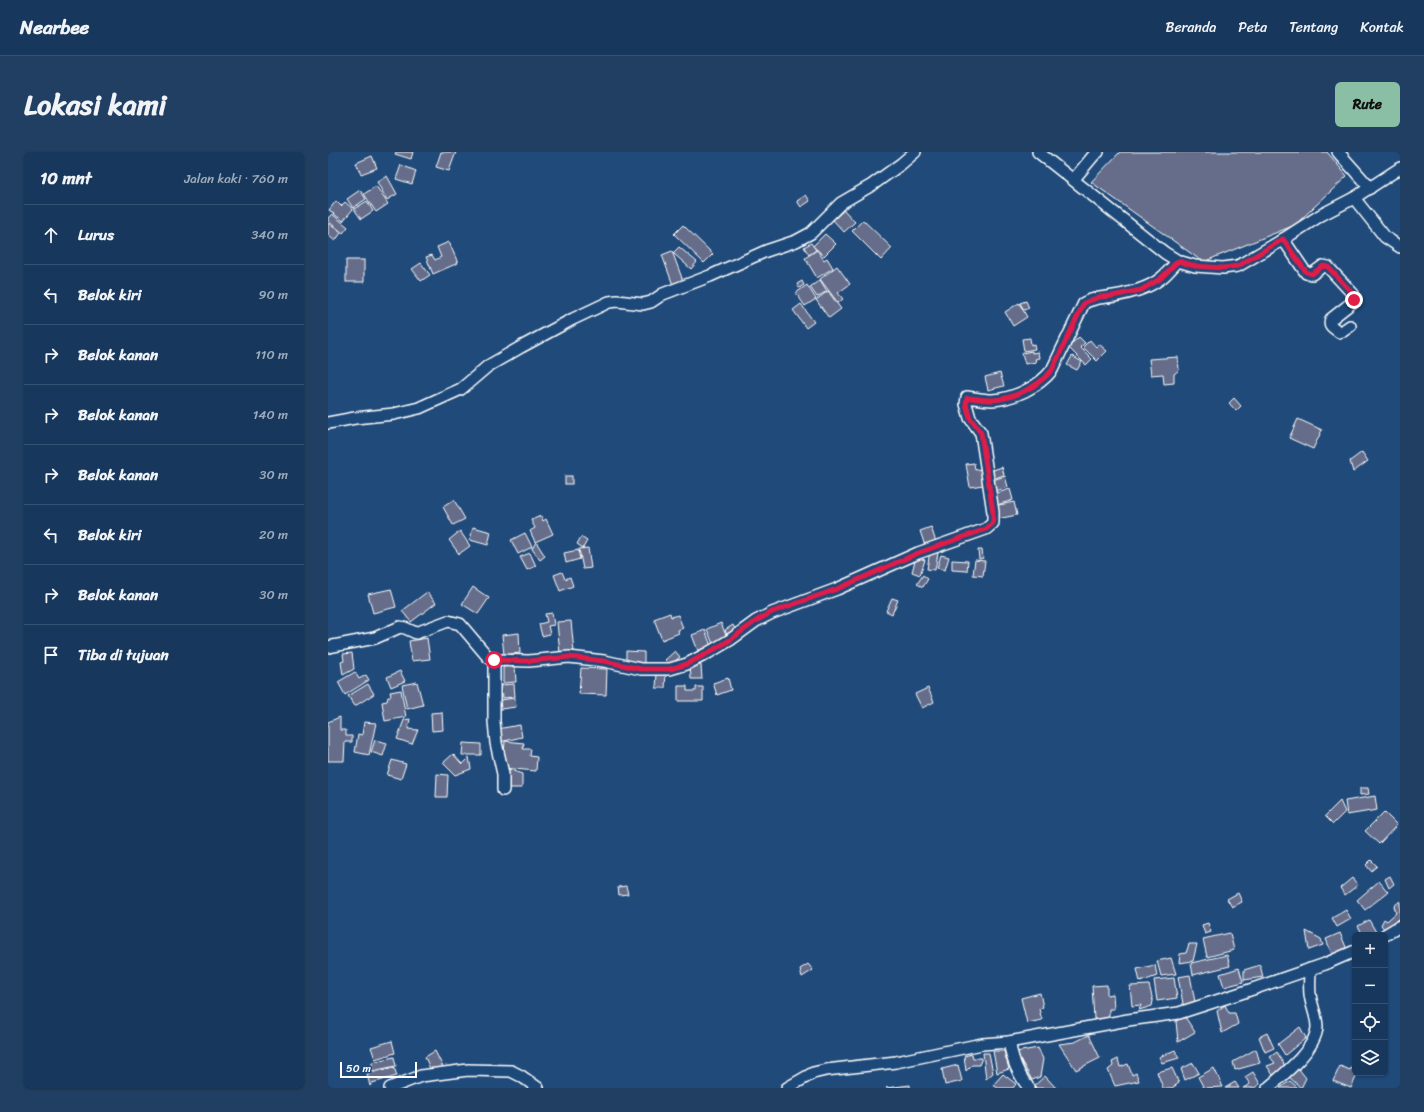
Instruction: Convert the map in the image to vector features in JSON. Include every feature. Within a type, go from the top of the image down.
[{"type":"street","points":[[328,423],[355,418],[394,414],[419,408],[461,388],[488,366],[521,347],[574,318],[609,302],[617,301],[643,304],[651,302],[664,294],[710,276],[766,251],[796,241],[811,233],[841,203],[872,185],[915,152]]},
{"type":"street","points":[[1038,152],[1074,179],[1165,253],[1178,261],[1195,266],[1223,268],[1238,266],[1322,215],[1354,198],[1400,168]]},
{"type":"street","points":[[1074,179],[1098,152]]},
{"type":"street","points":[[1338,152],[1370,188]]},
{"type":"street","points":[[1354,198],[1385,237],[1400,247]]},
{"type":"street","points":[[1283,239],[1308,274],[1314,274],[1323,266],[1326,266],[1353,294],[1355,298],[1354,301],[1331,319],[1330,323],[1331,326],[1339,332],[1343,332],[1350,326]]},
{"type":"street","points":[[328,647],[375,638],[400,627],[416,633],[448,621],[460,624],[488,657],[494,660],[529,661],[569,657],[604,661],[641,669],[670,669],[687,664],[708,653],[772,612],[837,589],[918,553],[986,529],[993,523],[993,512],[981,433],[970,418],[966,404],[967,398],[991,400],[1003,399],[1027,390],[1052,370],[1084,303],[1099,297],[1141,290],[1160,279],[1178,261]]},
{"type":"street","points":[[494,660],[494,721],[496,743],[503,774],[504,790]]},
{"type":"street","points":[[1388,933],[1400,926]]},
{"type":"street","points":[[787,1088],[813,1073],[826,1070],[896,1062],[982,1044],[1009,1042],[1128,1020],[1179,1013],[1310,969],[1352,952]]},
{"type":"street","points":[[1268,1088],[1298,1061],[1311,1044],[1315,1034],[1317,1027],[1310,993],[1310,969]]},
{"type":"street","points":[[1009,1042],[1013,1061],[1023,1081],[1030,1088]]},
{"type":"street","points":[[390,1088],[421,1076],[468,1070],[511,1071],[521,1076],[535,1087]]},
{"type":"building","points":[[396,152],[413,152],[411,159],[395,154]]},
{"type":"building","points":[[441,152],[456,152],[449,171],[436,167]]},
{"type":"building","points":[[1120,152],[1327,152],[1347,176],[1295,225],[1203,262],[1091,182]]},
{"type":"building","points":[[372,156],[377,168],[361,174],[356,163]]},
{"type":"building","points":[[401,165],[416,171],[412,184],[396,179]]},
{"type":"building","points":[[387,176],[397,194],[387,200],[377,182]]},
{"type":"building","points":[[376,186],[388,204],[376,212],[364,194]]},
{"type":"building","points":[[360,190],[366,199],[353,208],[347,199]]},
{"type":"building","points":[[806,195],[810,201],[801,207],[797,201]]},
{"type":"building","points":[[336,201],[341,206],[345,202],[353,209],[343,221],[329,210]]},
{"type":"building","points":[[367,201],[373,211],[361,219],[354,209]]},
{"type":"building","points":[[844,210],[855,222],[844,232],[833,220]]},
{"type":"building","points":[[332,214],[348,227],[343,233],[328,221],[328,218]]},
{"type":"building","points":[[863,220],[892,248],[881,260],[852,231]]},
{"type":"building","points":[[328,223],[341,233],[335,241],[328,235]]},
{"type":"building","points":[[683,225],[713,254],[704,263],[674,234]]},
{"type":"building","points":[[825,234],[836,244],[824,256],[813,246]]},
{"type":"building","points":[[449,242],[458,263],[433,274],[426,257],[432,255],[435,260],[441,257],[437,247]]},
{"type":"building","points":[[811,243],[816,250],[809,255],[804,247]]},
{"type":"building","points":[[679,247],[697,262],[691,269],[673,253]]},
{"type":"building","points":[[817,250],[824,260],[827,258],[833,268],[817,278],[805,258]]},
{"type":"building","points":[[672,251],[683,281],[673,285],[662,255]]},
{"type":"building","points":[[346,260],[364,260],[364,282],[346,282]]},
{"type":"building","points":[[421,263],[430,275],[421,281],[412,269]]},
{"type":"building","points":[[837,266],[850,284],[838,293],[843,299],[838,303],[820,279]]},
{"type":"building","points":[[820,280],[827,291],[817,297],[810,287]]},
{"type":"building","points":[[802,281],[804,285],[799,288],[797,284]]},
{"type":"building","points":[[807,285],[816,299],[805,306],[796,293]]},
{"type":"building","points":[[828,291],[841,309],[829,318],[816,300]]},
{"type":"building","points":[[1026,301],[1029,308],[1024,310],[1020,303]]},
{"type":"building","points":[[1019,303],[1027,317],[1013,326],[1005,312]]},
{"type":"building","points":[[801,304],[814,322],[806,328],[793,310]]},
{"type":"building","points":[[1079,337],[1085,343],[1080,347],[1092,359],[1086,365],[1068,347]]},
{"type":"building","points":[[1030,338],[1031,345],[1034,344],[1035,349],[1024,351],[1022,339]]},
{"type":"building","points":[[1090,340],[1096,347],[1099,344],[1107,351],[1097,361],[1083,347]]},
{"type":"building","points":[[1032,351],[1032,353],[1038,352],[1039,358],[1035,359],[1036,362],[1025,364],[1022,353]]},
{"type":"building","points":[[1072,356],[1082,362],[1077,370],[1067,365]]},
{"type":"building","points":[[1178,357],[1179,370],[1174,374],[1174,383],[1164,384],[1163,374],[1151,375],[1149,359]]},
{"type":"building","points":[[1000,373],[1004,386],[988,390],[985,377]]},
{"type":"building","points":[[1234,398],[1241,406],[1236,411],[1229,403]]},
{"type":"building","points":[[1298,419],[1322,430],[1313,449],[1289,438]]},
{"type":"building","points":[[1362,452],[1368,461],[1353,472],[1350,461]]},
{"type":"building","points":[[974,463],[975,470],[981,469],[983,485],[970,487],[966,464]]},
{"type":"building","points":[[1002,467],[1004,475],[992,479],[990,471]]},
{"type":"building","points":[[565,476],[572,476],[572,484],[565,484]]},
{"type":"building","points":[[1005,476],[1008,487],[996,491],[993,480]]},
{"type":"building","points":[[1010,489],[1013,500],[997,505],[994,494]]},
{"type":"building","points":[[454,500],[465,519],[453,525],[443,507]]},
{"type":"building","points":[[1014,502],[1017,515],[997,519],[994,506]]},
{"type":"building","points":[[541,516],[543,521],[546,519],[553,534],[535,542],[530,531],[535,528],[531,520]]},
{"type":"building","points":[[473,527],[491,532],[488,545],[470,540]]},
{"type":"building","points":[[931,527],[936,542],[925,546],[920,531]]},
{"type":"building","points":[[460,531],[470,546],[459,554],[449,540]]},
{"type":"building","points":[[525,533],[532,547],[518,554],[511,540]]},
{"type":"building","points":[[581,537],[587,541],[583,548],[577,544]]},
{"type":"building","points":[[536,542],[545,556],[540,560],[532,549]]},
{"type":"building","points":[[588,548],[591,568],[583,569],[579,549]]},
{"type":"building","points":[[578,550],[580,559],[566,563],[564,553]]},
{"type":"building","points":[[978,550],[982,550],[983,558],[979,559]]},
{"type":"building","points":[[930,551],[938,553],[935,570],[927,569]]},
{"type":"building","points":[[530,553],[536,566],[527,570],[520,557]]},
{"type":"building","points":[[941,555],[949,557],[945,570],[937,568]]},
{"type":"building","points":[[916,557],[925,560],[920,575],[912,572]]},
{"type":"building","points":[[952,560],[968,561],[967,571],[952,570]]},
{"type":"building","points":[[975,560],[985,561],[983,576],[973,575]]},
{"type":"building","points":[[562,572],[565,579],[570,577],[573,586],[560,591],[554,575]]},
{"type":"building","points":[[923,575],[928,579],[923,587],[917,584]]},
{"type":"building","points":[[473,587],[489,598],[478,614],[462,604]]},
{"type":"building","points":[[391,589],[396,607],[373,613],[368,594]]},
{"type":"building","points":[[427,592],[436,603],[411,622],[402,611]]},
{"type":"building","points":[[892,598],[898,600],[892,614],[886,611]]},
{"type":"building","points":[[552,613],[554,625],[548,626],[550,634],[542,636],[539,624],[547,622],[545,614]]},
{"type":"building","points":[[670,613],[671,617],[678,615],[683,628],[678,630],[679,633],[662,640],[654,619]]},
{"type":"building","points":[[571,621],[574,652],[560,654],[557,622]]},
{"type":"building","points":[[721,623],[727,638],[713,644],[707,629]]},
{"type":"building","points":[[733,625],[736,631],[727,635],[725,630]]},
{"type":"building","points":[[705,630],[711,646],[698,651],[692,635]]},
{"type":"building","points":[[519,633],[520,653],[504,655],[502,635]]},
{"type":"building","points":[[427,638],[430,659],[412,661],[409,641]]},
{"type":"building","points":[[626,651],[644,652],[644,665],[626,664]]},
{"type":"building","points":[[675,651],[680,657],[670,665],[665,660]]},
{"type":"building","points":[[352,653],[354,669],[343,675],[341,662],[344,661],[343,654]]},
{"type":"building","points":[[690,665],[701,665],[702,679],[691,679]]},
{"type":"building","points":[[515,666],[516,682],[503,683],[503,667]]},
{"type":"building","points":[[581,668],[607,669],[606,695],[579,694]]},
{"type":"building","points":[[400,671],[405,681],[391,687],[387,677]]},
{"type":"building","points":[[355,672],[359,679],[366,675],[369,680],[345,695],[338,682]]},
{"type":"building","points":[[657,673],[666,673],[665,688],[656,688]]},
{"type":"building","points":[[728,678],[731,690],[717,695],[713,683]]},
{"type":"building","points":[[417,682],[423,705],[407,709],[402,685]]},
{"type":"building","points":[[368,684],[374,694],[355,706],[348,696]]},
{"type":"building","points":[[514,684],[515,697],[503,698],[502,685]]},
{"type":"building","points":[[678,686],[687,686],[687,691],[696,691],[696,687],[703,687],[703,701],[678,701]]},
{"type":"building","points":[[928,688],[934,702],[922,708],[915,694]]},
{"type":"building","points":[[401,690],[406,717],[385,721],[382,702],[387,701],[388,697],[391,696],[390,692]]},
{"type":"building","points":[[515,698],[516,707],[501,709],[500,700]]},
{"type":"building","points":[[442,712],[443,730],[432,731],[431,713]]},
{"type":"building","points":[[340,717],[340,730],[346,730],[346,736],[352,736],[352,742],[345,742],[344,761],[328,761],[328,722]]},
{"type":"building","points":[[410,719],[408,729],[418,730],[412,744],[397,739],[404,720]]},
{"type":"building","points":[[364,722],[376,723],[369,755],[355,752],[358,734],[362,735]]},
{"type":"building","points":[[520,725],[522,737],[500,742],[497,729]]},
{"type":"building","points":[[375,740],[387,743],[383,756],[371,752]]},
{"type":"building","points":[[505,741],[524,743],[523,749],[531,749],[530,756],[537,757],[536,771],[503,768]]},
{"type":"building","points":[[463,743],[481,744],[481,755],[462,755]]},
{"type":"building","points":[[453,754],[462,764],[469,757],[471,769],[455,775],[443,763]]},
{"type":"building","points":[[392,760],[406,764],[401,779],[387,775]]},
{"type":"building","points":[[508,769],[522,774],[522,788],[507,788]]},
{"type":"building","points":[[437,774],[448,775],[447,797],[436,797]]},
{"type":"building","points":[[1360,788],[1368,788],[1369,794],[1360,795]]},
{"type":"building","points":[[1375,796],[1377,810],[1347,815],[1345,801]]},
{"type":"building","points":[[1340,801],[1345,812],[1333,824],[1325,816]]},
{"type":"building","points":[[1384,812],[1397,825],[1379,844],[1365,831]]},
{"type":"building","points":[[1371,860],[1377,866],[1371,871],[1366,865]]},
{"type":"building","points":[[1390,876],[1394,884],[1389,888],[1385,879]]},
{"type":"building","points":[[1352,878],[1358,885],[1345,895],[1340,888]]},
{"type":"building","points":[[1379,881],[1388,892],[1365,910],[1357,900]]},
{"type":"building","points":[[626,886],[628,894],[619,895],[618,887]]},
{"type":"building","points":[[1238,893],[1242,902],[1232,907],[1227,899]]},
{"type":"building","points":[[1400,901],[1400,918],[1391,928],[1389,926],[1385,930],[1381,925],[1384,919],[1387,921],[1396,913],[1394,906]]},
{"type":"building","points":[[1346,910],[1351,919],[1337,927],[1332,918]]},
{"type":"building","points":[[1369,920],[1376,932],[1361,932],[1358,926]]},
{"type":"building","points":[[1208,923],[1211,932],[1205,934],[1202,925]]},
{"type":"building","points":[[1306,931],[1321,939],[1323,945],[1309,950]]},
{"type":"building","points":[[1230,933],[1234,950],[1207,957],[1203,939]]},
{"type":"building","points":[[1340,933],[1346,947],[1344,952],[1333,957],[1326,939]]},
{"type":"building","points":[[1189,944],[1197,944],[1193,961],[1179,963],[1180,954],[1186,953]]},
{"type":"building","points":[[1227,955],[1230,966],[1193,975],[1191,963]]},
{"type":"building","points":[[1171,958],[1176,974],[1161,976],[1157,961]]},
{"type":"building","points":[[808,964],[813,970],[802,977],[800,969]]},
{"type":"building","points":[[1155,965],[1157,976],[1140,982],[1137,969]]},
{"type":"building","points":[[1260,965],[1263,977],[1244,980],[1244,970]]},
{"type":"building","points":[[1239,968],[1243,982],[1224,987],[1220,974]]},
{"type":"building","points":[[1190,975],[1195,1002],[1184,1009],[1178,977]]},
{"type":"building","points":[[1174,978],[1177,998],[1157,1001],[1154,980]]},
{"type":"building","points":[[1107,985],[1107,995],[1113,994],[1114,1009],[1109,1009],[1109,1018],[1094,1019],[1092,986]]},
{"type":"building","points":[[1149,985],[1153,1001],[1152,1006],[1139,1010],[1141,1005],[1132,1006],[1130,986]]},
{"type":"building","points":[[1040,993],[1043,1007],[1039,1009],[1042,1020],[1027,1023],[1021,998]]},
{"type":"building","points":[[1225,1005],[1229,1013],[1235,1013],[1238,1024],[1222,1033],[1217,1011]]},
{"type":"building","points":[[1185,1017],[1195,1032],[1178,1042],[1176,1021]]},
{"type":"building","points":[[1300,1027],[1306,1038],[1285,1055],[1278,1044]]},
{"type":"building","points":[[1267,1033],[1274,1048],[1265,1052],[1259,1037]]},
{"type":"building","points":[[1089,1035],[1100,1058],[1076,1070],[1059,1044],[1075,1042]]},
{"type":"building","points":[[392,1041],[395,1053],[375,1059],[371,1047]]},
{"type":"building","points":[[1038,1048],[1043,1059],[1040,1077],[1032,1080],[1016,1052]]},
{"type":"building","points":[[1256,1049],[1260,1063],[1235,1070],[1233,1062]]},
{"type":"building","points":[[1175,1050],[1179,1058],[1162,1063],[1159,1057]]},
{"type":"building","points":[[435,1051],[443,1067],[432,1073],[425,1057]]},
{"type":"building","points":[[993,1051],[1004,1051],[1009,1069],[997,1073]]},
{"type":"building","points":[[1277,1052],[1286,1068],[1273,1075],[1267,1066],[1275,1063],[1270,1057]]},
{"type":"building","points":[[983,1053],[989,1053],[993,1073],[986,1079]]},
{"type":"building","points":[[972,1054],[973,1058],[982,1058],[979,1065],[972,1065],[966,1071],[964,1056]]},
{"type":"building","points":[[394,1057],[396,1066],[372,1071],[372,1062]]},
{"type":"building","points":[[1118,1059],[1120,1067],[1128,1064],[1132,1075],[1136,1073],[1139,1081],[1115,1086],[1108,1070],[1113,1066],[1112,1062]]},
{"type":"building","points":[[1193,1063],[1199,1073],[1185,1080],[1181,1069]]},
{"type":"building","points":[[958,1065],[962,1081],[945,1085],[942,1069]]},
{"type":"building","points":[[1340,1066],[1350,1070],[1352,1066],[1352,1076],[1357,1076],[1351,1088],[1333,1081]]},
{"type":"building","points":[[394,1067],[397,1076],[372,1083],[370,1086],[367,1074]]},
{"type":"building","points":[[1172,1068],[1179,1083],[1172,1088],[1163,1088],[1157,1072]]},
{"type":"building","points":[[1214,1068],[1223,1087],[1204,1088],[1198,1077]]},
{"type":"building","points":[[1298,1068],[1306,1078],[1301,1088],[1288,1076]]},
{"type":"building","points":[[1253,1072],[1260,1084],[1254,1088],[1243,1088],[1250,1084],[1245,1077]]},
{"type":"building","points":[[1003,1074],[1016,1084],[1013,1088],[998,1088],[993,1085]]},
{"type":"building","points":[[1045,1076],[1056,1088],[1035,1088],[1034,1086]]},
{"type":"building","points":[[1290,1081],[1298,1088],[1280,1088]]},
{"type":"building","points":[[1235,1082],[1239,1088],[1225,1088]]},
{"type":"building","points":[[910,1085],[910,1088],[886,1088]]},
{"type":"route","points":[[494,660],[529,661],[569,657],[604,661],[648,670],[670,669],[687,664],[708,653],[772,612],[837,589],[918,553],[986,529],[993,523],[993,512],[986,475],[981,433],[974,426],[970,418],[966,404],[967,398],[991,400],[1003,399],[1027,390],[1049,374],[1052,370],[1084,303],[1099,297],[1141,290],[1160,279],[1178,261],[1195,266],[1223,268],[1238,266],[1283,239],[1308,274],[1314,274],[1323,266],[1328,267],[1355,296],[1354,300]]}]
